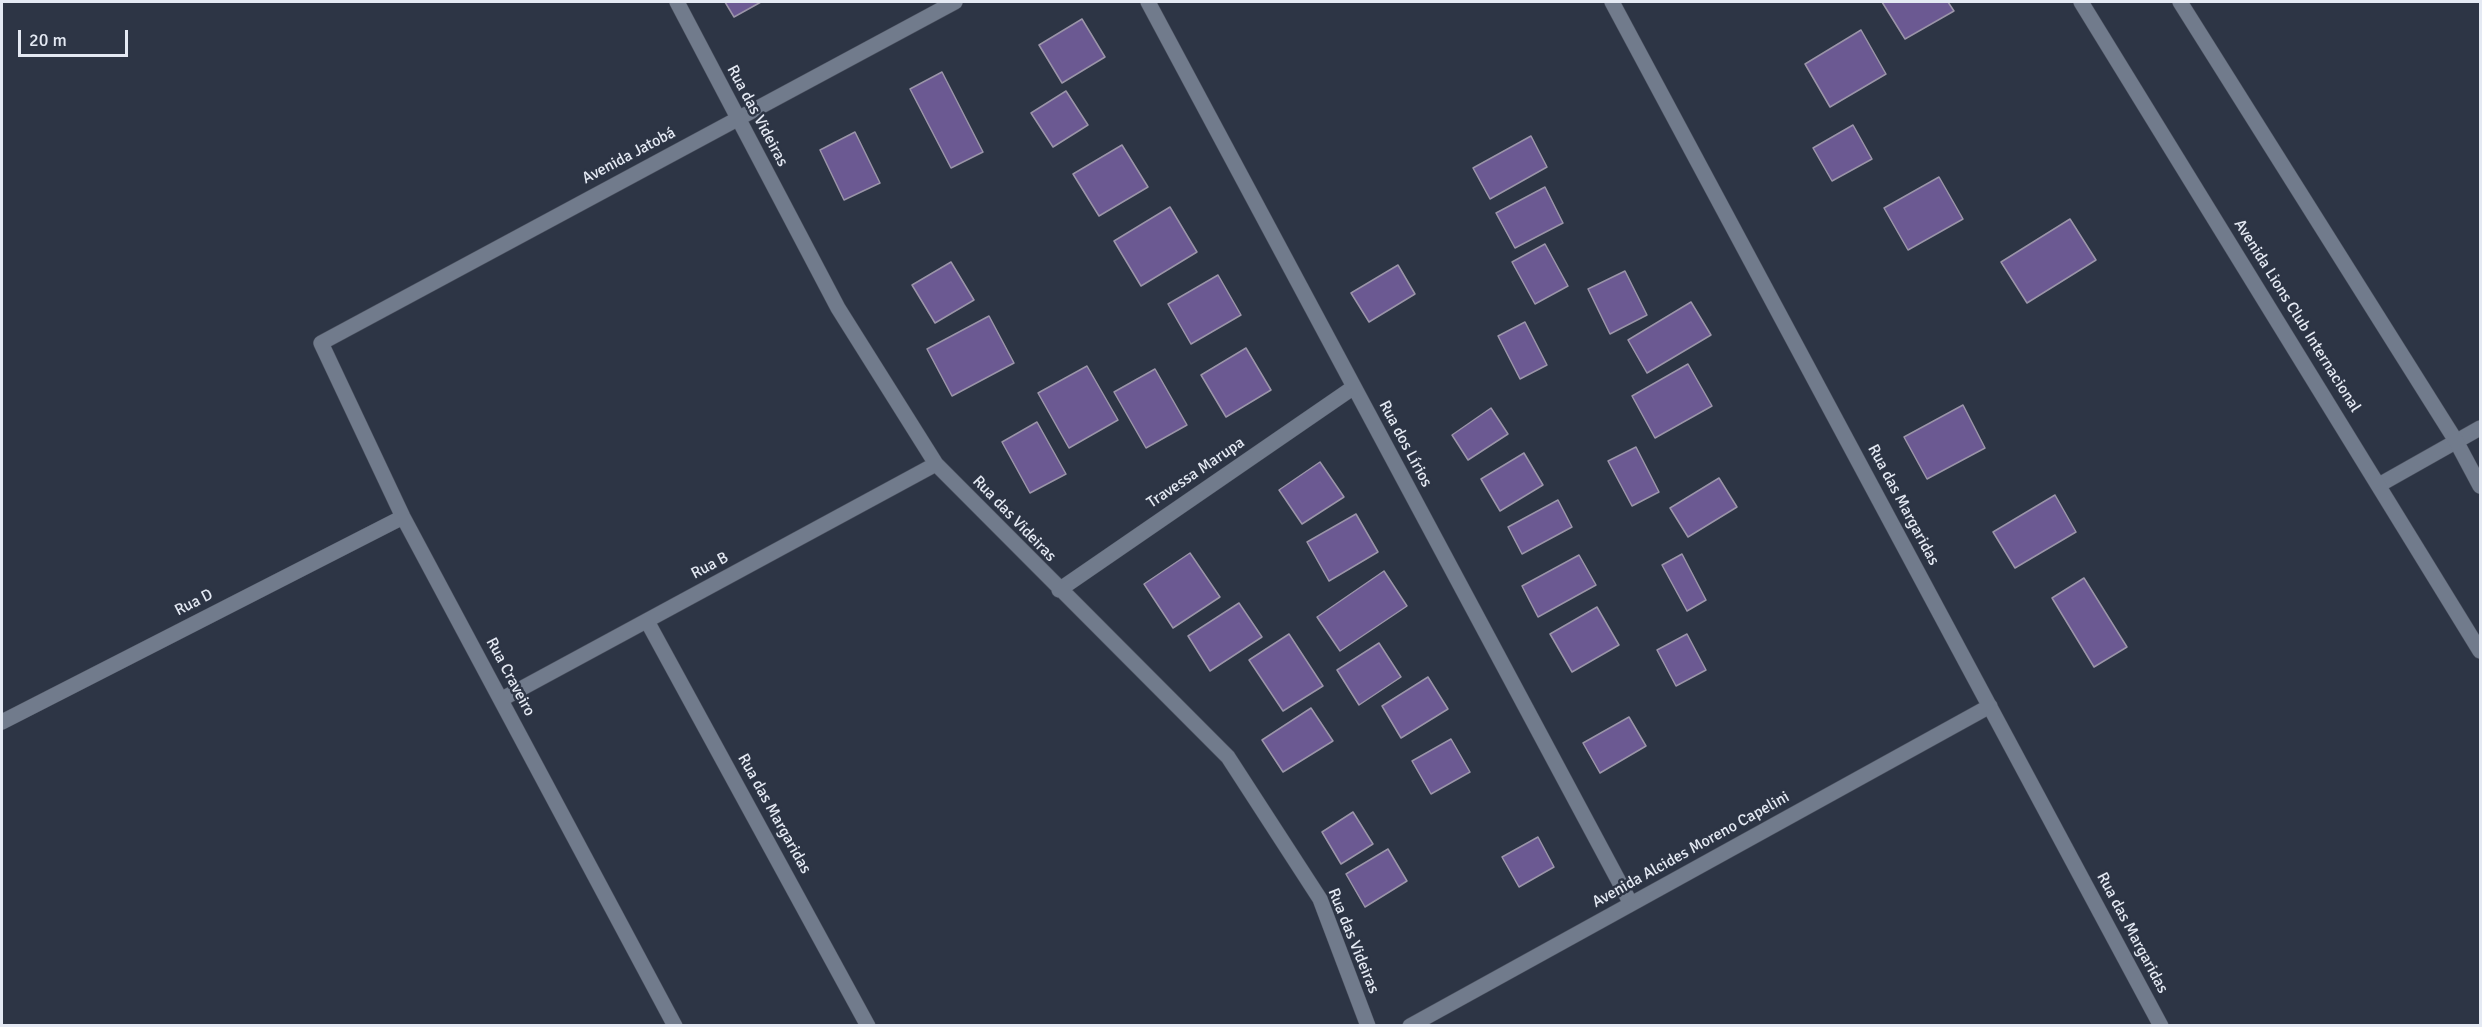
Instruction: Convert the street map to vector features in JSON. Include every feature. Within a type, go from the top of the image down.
[{"type":"street","name":"Rua das Videiras","points":[[677,2],[838,308],[936,464],[1059,590],[1228,757],[1320,899],[1368,1026]]},
{"type":"street","name":"Avenida Jatobá","points":[[321,343],[955,2]]},
{"type":"street","name":"Rua dos Lírios","points":[[1148,2],[1631,904]]},
{"type":"street","name":"Rua das Margaridas","points":[[1612,2],[2161,1026]]},
{"type":"street","name":"Avenida Lions Club Internacional","points":[[2081,2],[2481,651]]},
{"type":"street","points":[[2180,2],[2456,441],[2481,486]]},
{"type":"street","name":"Rua Craveiro","points":[[321,343],[403,517],[675,1026]]},
{"type":"street","name":"Travessa Marupa","points":[[1059,590],[1354,387]]},
{"type":"street","points":[[2379,485],[2481,428]]},
{"type":"street","name":"Rua B","points":[[502,699],[936,464]]},
{"type":"street","name":"Rua D","points":[[2,722],[403,517]]},
{"type":"street","name":"Rua das Margaridas","points":[[647,621],[868,1026]]},
{"type":"street","name":"Avenida Alcides Moreno Capelini","points":[[1410,1026],[1990,706]]},
{"type":"building","points":[[725,2],[761,2],[734,17]]},
{"type":"building","points":[[1882,2],[1948,2],[1954,11],[1905,39]]},
{"type":"building","points":[[1082,19],[1105,57],[1062,83],[1039,45]]},
{"type":"building","points":[[1861,30],[1886,74],[1830,107],[1805,64]]},
{"type":"building","points":[[942,72],[983,152],[951,168],[910,89]]},
{"type":"building","points":[[1066,91],[1088,125],[1053,147],[1031,113]]},
{"type":"building","points":[[1853,125],[1872,159],[1832,181],[1813,148]]},
{"type":"building","points":[[855,132],[880,183],[844,200],[820,150]]},
{"type":"building","points":[[1531,136],[1547,167],[1490,199],[1473,168]]},
{"type":"building","points":[[1122,145],[1148,187],[1099,216],[1073,174]]},
{"type":"building","points":[[1939,177],[1963,219],[1908,250],[1884,208]]},
{"type":"building","points":[[1545,187],[1563,223],[1515,248],[1496,213]]},
{"type":"building","points":[[1170,207],[1197,252],[1141,286],[1114,241]]},
{"type":"building","points":[[2070,219],[2096,260],[2027,303],[2001,262]]},
{"type":"building","points":[[1545,244],[1568,286],[1535,304],[1512,262]]},
{"type":"building","points":[[951,262],[974,300],[935,323],[912,285]]},
{"type":"building","points":[[1398,265],[1415,294],[1369,322],[1351,293]]},
{"type":"building","points":[[1625,271],[1647,315],[1610,334],[1588,289]]},
{"type":"building","points":[[1218,275],[1241,315],[1191,344],[1168,304]]},
{"type":"building","points":[[1691,302],[1711,335],[1647,373],[1628,340]]},
{"type":"building","points":[[989,316],[1014,363],[952,396],[927,349]]},
{"type":"building","points":[[1525,322],[1547,365],[1520,379],[1498,336]]},
{"type":"building","points":[[1246,348],[1271,390],[1226,417],[1201,375]]},
{"type":"building","points":[[1688,364],[1712,406],[1655,438],[1632,396]]},
{"type":"building","points":[[1087,366],[1118,420],[1069,448],[1038,393]]},
{"type":"building","points":[[1155,369],[1187,425],[1146,448],[1114,392]]},
{"type":"building","points":[[1963,405],[1985,448],[1927,479],[1904,437]]},
{"type":"building","points":[[1491,408],[1508,434],[1468,460],[1452,435]]},
{"type":"building","points":[[1037,422],[1066,474],[1030,493],[1002,442]]},
{"type":"building","points":[[1636,447],[1659,492],[1632,506],[1608,461]]},
{"type":"building","points":[[1524,453],[1543,485],[1500,511],[1481,479]]},
{"type":"building","points":[[1320,462],[1344,497],[1302,524],[1279,490]]},
{"type":"building","points":[[1719,478],[1737,507],[1688,537],[1670,508]]},
{"type":"building","points":[[2055,495],[2076,532],[2015,568],[1993,532]]},
{"type":"building","points":[[1558,500],[1572,527],[1522,554],[1508,527]]},
{"type":"building","points":[[1356,514],[1378,552],[1329,581],[1307,542]]},
{"type":"building","points":[[1190,553],[1220,597],[1173,628],[1144,584]]},
{"type":"building","points":[[1682,554],[1706,600],[1687,611],[1662,565]]},
{"type":"building","points":[[1579,555],[1596,585],[1538,617],[1522,586]]},
{"type":"building","points":[[1384,571],[1407,606],[1340,651],[1317,617]]},
{"type":"building","points":[[2084,578],[2127,647],[2094,667],[2052,598]]},
{"type":"building","points":[[1239,603],[1262,637],[1210,671],[1188,636]]},
{"type":"building","points":[[1597,607],[1619,645],[1572,672],[1550,634]]},
{"type":"building","points":[[1289,634],[1323,686],[1283,711],[1249,660]]},
{"type":"building","points":[[1687,634],[1706,670],[1676,686],[1657,650]]},
{"type":"building","points":[[1379,643],[1401,677],[1359,705],[1337,670]]},
{"type":"building","points":[[1428,677],[1448,709],[1401,738],[1382,706]]},
{"type":"building","points":[[1311,708],[1333,741],[1283,772],[1262,740]]},
{"type":"building","points":[[1629,717],[1646,746],[1600,773],[1583,743]]},
{"type":"building","points":[[1451,739],[1470,772],[1431,794],[1412,761]]},
{"type":"building","points":[[1353,812],[1373,844],[1341,864],[1322,832]]},
{"type":"building","points":[[1538,837],[1554,867],[1519,887],[1502,857]]},
{"type":"building","points":[[1388,849],[1407,881],[1365,907],[1346,874]]}]
